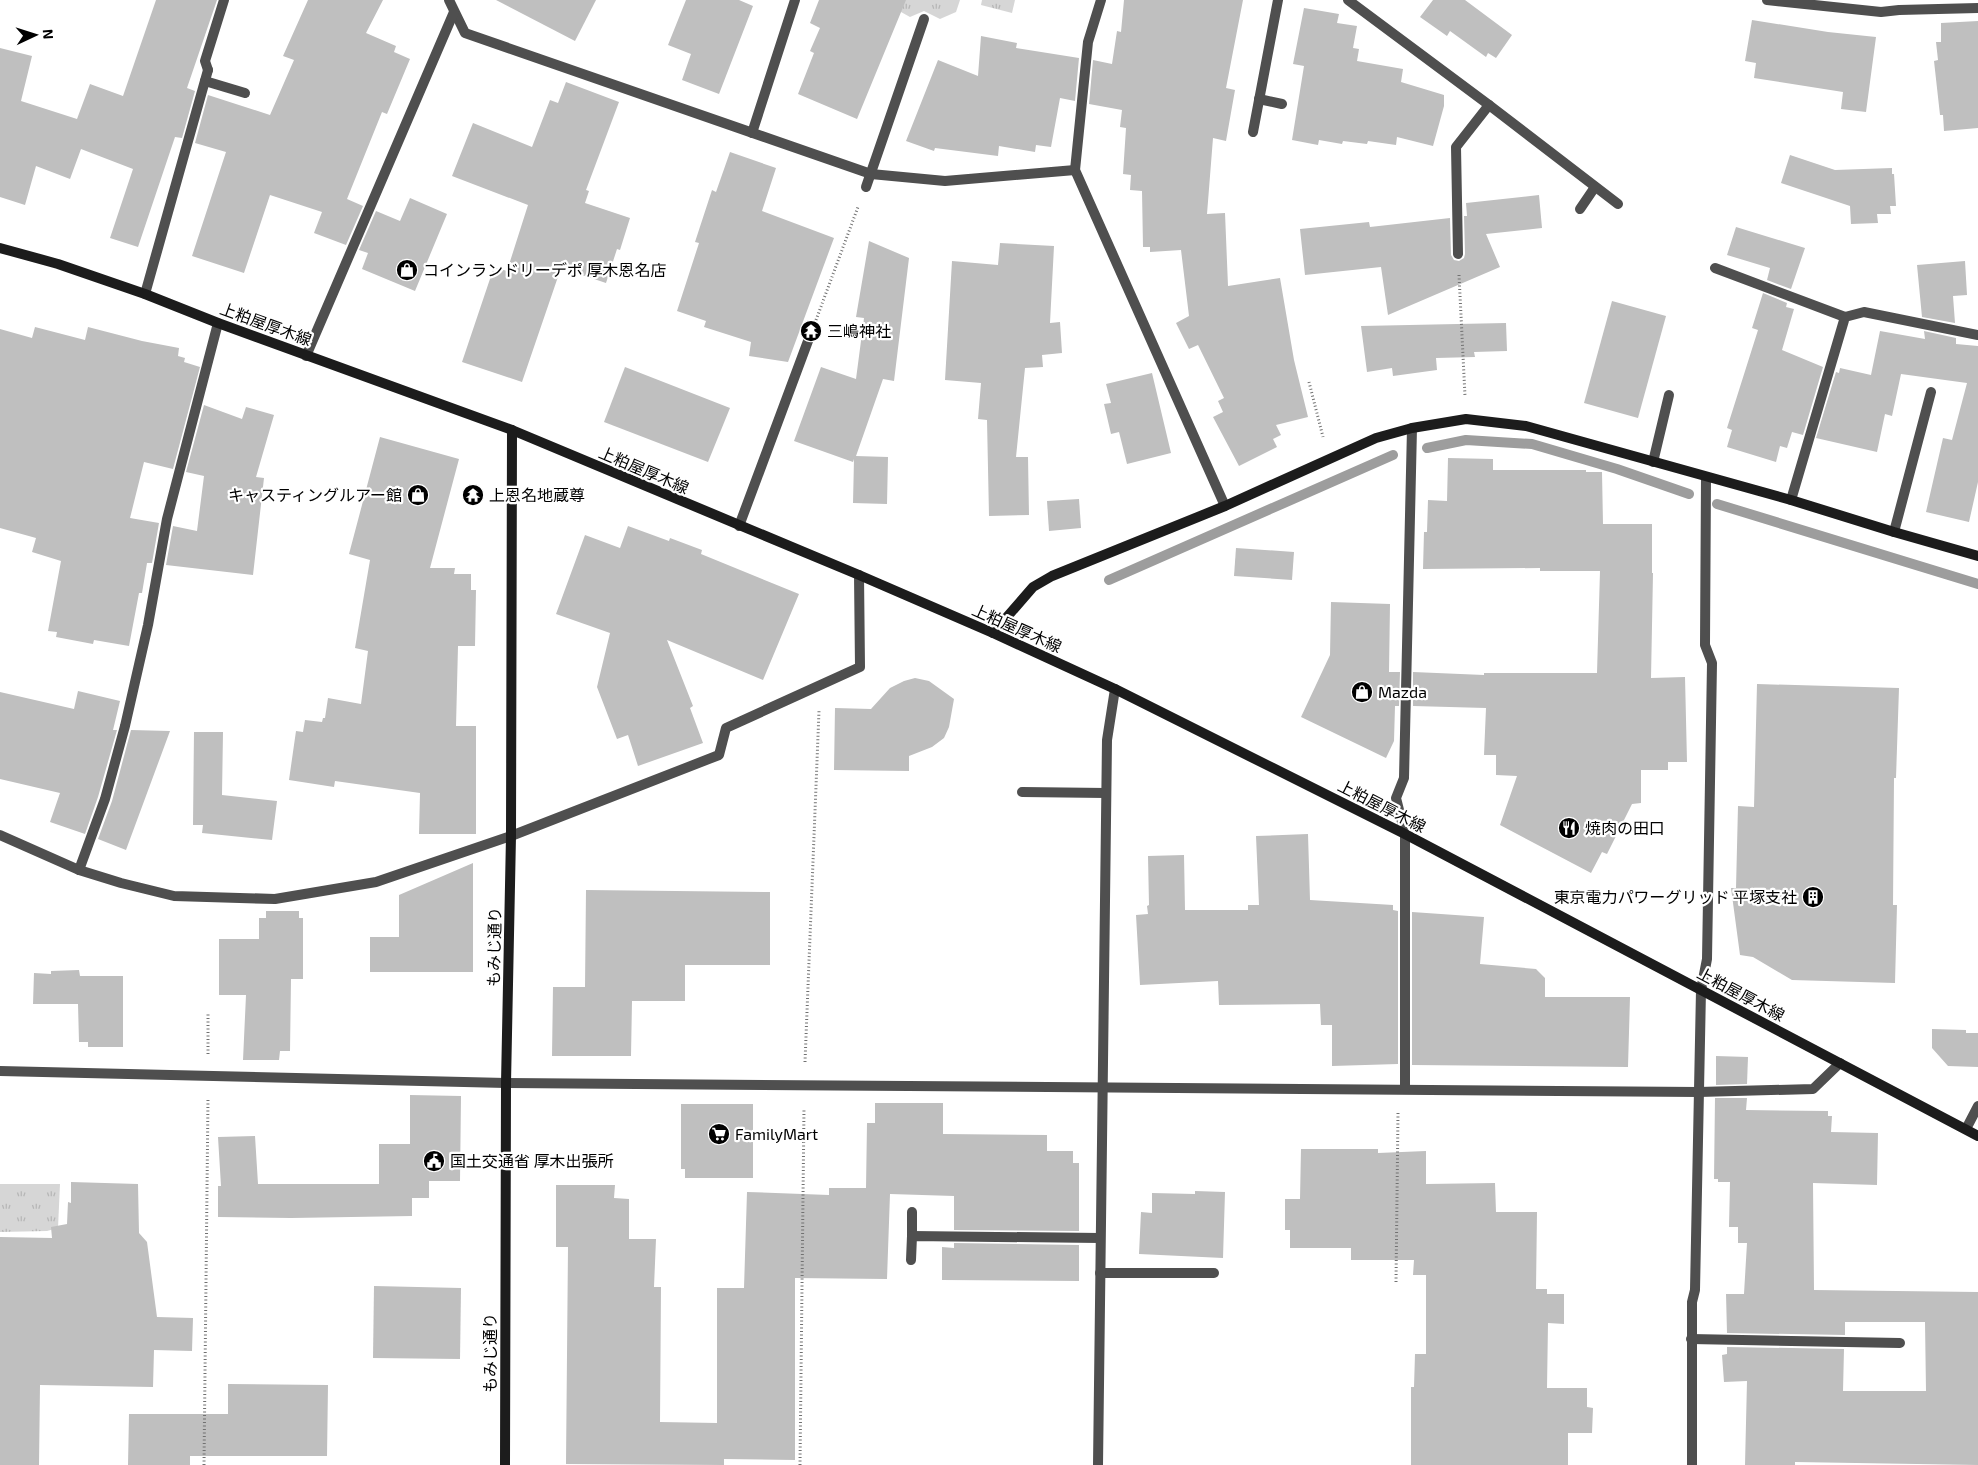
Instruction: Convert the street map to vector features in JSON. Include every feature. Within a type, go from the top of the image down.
[{"type":"main road","name":"上粕屋厚木線","points":[[0,248],[58,264],[145,294],[306,356],[512,430],[993,633],[1115,689],[1405,834],[1978,1136]]},
{"type":"main road","points":[[993,633],[1033,587],[1052,576],[1225,506],[1376,438],[1412,428],[1466,419],[1526,426],[1791,500],[1978,556]]},
{"type":"main road","name":"もみじ通り","points":[[505,1465],[506,1083],[511,836],[512,430]]},
{"type":"street","points":[[145,294],[208,70],[205,61],[224,0]]},
{"type":"street","points":[[449,0],[465,33],[871,174],[945,180],[1075,170]]},
{"type":"street","points":[[752,133],[795,0]]},
{"type":"street","points":[[1101,0],[1088,42],[1075,170],[1225,506]]},
{"type":"street","points":[[1253,132],[1278,0]]},
{"type":"street","points":[[1348,0],[1618,204]]},
{"type":"street","points":[[1767,0],[1881,12],[1900,5],[1978,8]]},
{"type":"street","points":[[306,356],[454,12]]},
{"type":"street","points":[[866,188],[924,19]]},
{"type":"street","points":[[205,81],[245,93]]},
{"type":"street","points":[[1259,99],[1282,104]]},
{"type":"street","points":[[1458,254],[1456,147],[1489,105]]},
{"type":"street","points":[[1580,209],[1595,187]]},
{"type":"street","points":[[1715,268],[1845,317],[1864,312],[1978,335]]},
{"type":"street","points":[[1791,500],[1845,317]]},
{"type":"street","points":[[79,870],[105,798],[125,726],[148,626],[167,518],[218,323]]},
{"type":"street","points":[[739,526],[808,340]]},
{"type":"street","points":[[1894,532],[1931,392]]},
{"type":"street","points":[[1653,462],[1669,395]]},
{"type":"street","points":[[1402,1090],[1405,834],[1396,798],[1404,778],[1412,428]]},
{"type":"street","points":[[1692,1465],[1691,1338],[1692,1302],[1695,1290],[1701,990],[1707,959],[1712,663],[1705,645],[1706,477]]},
{"type":"street","points":[[0,835],[79,870],[174,896],[275,899],[376,882],[511,836],[719,755],[726,728],[860,667],[858,575]]},
{"type":"street","points":[[1098,1465],[1107,740],[1115,689]]},
{"type":"street","points":[[1022,792],[1106,793]]},
{"type":"street","points":[[0,1071],[506,1083],[1699,1092],[1813,1089],[1840,1063]]},
{"type":"street","points":[[1966,1129],[1978,1106]]},
{"type":"street","points":[[911,1260],[912,1212]]},
{"type":"street","points":[[912,1236],[1100,1238]]},
{"type":"street","points":[[1100,1273],[1214,1273]]},
{"type":"street","points":[[1691,1338],[1900,1343]]},
{"type":"path","points":[[808,340],[866,188]]},
{"type":"path","points":[[1458,254],[1466,419]]},
{"type":"path","points":[[1309,382],[1329,459]]},
{"type":"path","points":[[204,1465],[208,1012]]},
{"type":"path","points":[[1396,1282],[1402,1090]]},
{"type":"green space","points":[[892,0],[960,0],[956,12],[940,19],[924,11],[910,17],[892,7]]},
{"type":"green space","points":[[982,0],[1015,0],[1012,13],[981,5]]},
{"type":"green space","points":[[0,1184],[60,1184],[58,1228],[47,1231],[0,1232]]},
{"type":"building","points":[[156,0],[217,0],[187,88],[195,91],[182,138],[175,137],[138,247],[110,238],[133,169],[81,149],[70,179],[36,166],[25,205],[0,197],[0,48],[32,56],[21,101],[77,119],[90,84],[123,96]]},
{"type":"building","points":[[308,0],[383,0],[366,33],[396,46],[394,52],[410,59],[387,114],[382,112],[347,199],[363,206],[346,245],[314,233],[322,212],[270,195],[244,273],[192,256],[226,152],[195,143],[208,95],[270,115],[294,60],[283,56]]},
{"type":"building","points":[[496,0],[596,0],[575,41]]},
{"type":"building","points":[[686,0],[739,0],[753,6],[719,94],[682,80],[691,54],[668,45]]},
{"type":"building","points":[[819,0],[906,0],[857,119],[798,94],[814,53],[810,51],[820,28],[810,23]]},
{"type":"building","points":[[1124,0],[1243,0],[1226,88],[1235,90],[1226,141],[1213,138],[1207,214],[1225,213],[1228,286],[1280,278],[1294,360],[1308,417],[1276,425],[1281,435],[1273,439],[1277,447],[1239,466],[1213,417],[1223,412],[1218,401],[1224,398],[1198,345],[1189,349],[1176,323],[1189,316],[1181,250],[1150,252],[1150,247],[1143,247],[1142,191],[1130,190],[1131,175],[1123,174],[1126,128],[1120,127],[1122,110],[1089,104],[1093,60],[1112,64],[1117,31],[1121,32]]},
{"type":"building","points":[[1433,0],[1465,0],[1512,35],[1496,58],[1488,53],[1486,57],[1450,31],[1447,36],[1420,17]]},
{"type":"building","points":[[1304,8],[1339,14],[1337,23],[1357,26],[1353,48],[1359,49],[1357,61],[1403,69],[1401,82],[1444,95],[1444,106],[1433,146],[1397,137],[1396,145],[1368,141],[1367,144],[1343,141],[1342,144],[1319,140],[1318,145],[1292,140],[1304,66],[1293,64]]},
{"type":"building","points":[[1752,20],[1828,32],[1876,37],[1866,112],[1841,109],[1843,92],[1754,78],[1756,63],[1745,61]]},
{"type":"building","points":[[1978,21],[1978,128],[1944,131],[1943,115],[1940,115],[1934,61],[1938,60],[1936,42],[1941,42],[1941,23]]},
{"type":"building","points":[[981,36],[1017,43],[1016,48],[1079,58],[1075,101],[1060,98],[1051,147],[1036,145],[1035,152],[999,146],[998,156],[935,148],[934,151],[906,141],[938,60],[978,76]]},
{"type":"building","points":[[566,82],[619,102],[586,190],[589,191],[585,203],[630,218],[620,250],[617,249],[606,283],[561,268],[522,382],[462,362],[494,267],[507,271],[528,205],[452,176],[473,123],[532,147],[550,100],[558,103]]},
{"type":"building","points":[[730,152],[776,168],[762,211],[834,238],[788,362],[749,356],[751,342],[704,327],[706,321],[677,311],[699,243],[695,242],[712,190],[716,192]]},
{"type":"building","points":[[1790,155],[1835,170],[1892,168],[1896,206],[1890,206],[1891,214],[1877,214],[1878,223],[1851,224],[1850,206],[1781,183]]},
{"type":"building","points":[[1539,195],[1542,228],[1486,234],[1500,267],[1388,315],[1381,267],[1305,275],[1300,229],[1369,222],[1370,227],[1450,218],[1451,255],[1454,260],[1459,261],[1464,258],[1465,254],[1464,216],[1467,216],[1466,203]]},
{"type":"building","points":[[410,198],[447,214],[415,291],[362,269],[368,253],[359,250],[376,211],[400,221]]},
{"type":"building","points":[[1736,227],[1805,248],[1791,289],[1767,280],[1770,268],[1727,255]]},
{"type":"building","points":[[869,241],[909,258],[894,381],[883,379],[856,456],[888,457],[887,504],[853,503],[854,459],[853,462],[794,441],[821,367],[856,379],[864,318],[856,317]]},
{"type":"building","points":[[1000,243],[1054,246],[1050,323],[1060,322],[1062,353],[1042,355],[1043,367],[1025,368],[1016,457],[1028,457],[1029,515],[989,516],[987,420],[978,419],[981,383],[945,380],[952,261],[998,265]]},
{"type":"building","points":[[1965,261],[1967,295],[1953,296],[1955,323],[1922,317],[1917,265]]},
{"type":"building","points":[[1763,293],[1787,303],[1786,307],[1794,309],[1782,350],[1823,367],[1803,435],[1792,432],[1787,448],[1780,446],[1776,462],[1727,447],[1732,430],[1727,428],[1758,330],[1752,328]]},
{"type":"building","points":[[1612,301],[1666,316],[1638,418],[1584,403]]},
{"type":"building","points":[[1506,323],[1507,351],[1474,352],[1475,357],[1436,358],[1437,370],[1393,376],[1392,368],[1367,372],[1361,326]]},
{"type":"building","points":[[35,327],[85,340],[88,327],[179,348],[178,356],[185,358],[184,362],[200,367],[173,469],[144,462],[130,518],[159,523],[152,563],[147,563],[142,593],[139,593],[129,646],[94,640],[93,644],[56,637],[57,632],[48,631],[61,561],[32,552],[36,538],[0,528],[0,329],[32,338]]},
{"type":"building","points":[[1880,331],[1925,339],[1924,331],[1956,338],[1956,344],[1978,346],[1978,482],[1969,522],[1926,512],[1943,438],[1952,440],[1967,383],[1901,374],[1892,416],[1885,414],[1877,452],[1816,438],[1836,372],[1839,373],[1840,368],[1871,375]]},
{"type":"building","points":[[625,367],[730,408],[708,462],[604,422]]},
{"type":"building","points":[[1152,373],[1171,453],[1127,464],[1119,432],[1111,434],[1104,404],[1111,403],[1106,384]]},
{"type":"building","points":[[204,405],[242,419],[246,407],[274,415],[256,477],[264,478],[253,575],[166,565],[173,526],[197,531],[204,476],[186,472]]},
{"type":"building","points":[[380,437],[459,459],[430,568],[455,568],[454,574],[471,574],[471,590],[476,590],[475,646],[458,646],[456,726],[476,726],[476,834],[419,834],[420,793],[335,781],[334,787],[289,780],[296,731],[303,732],[305,720],[322,722],[323,718],[325,718],[328,698],[361,704],[368,651],[355,648],[370,560],[349,554]]},
{"type":"building","points":[[1448,458],[1493,459],[1493,470],[1586,470],[1586,472],[1602,472],[1603,524],[1652,524],[1651,678],[1685,677],[1687,762],[1668,762],[1668,770],[1641,770],[1641,803],[1632,804],[1607,854],[1602,852],[1591,873],[1500,825],[1517,776],[1496,775],[1496,755],[1484,755],[1486,708],[1413,706],[1413,672],[1484,675],[1484,673],[1597,673],[1600,571],[1540,571],[1540,568],[1423,569],[1424,532],[1427,532],[1428,500],[1447,501]]},
{"type":"building","points":[[1079,499],[1081,528],[1049,531],[1047,501]]},
{"type":"building","points":[[628,526],[669,541],[670,538],[702,550],[701,554],[799,594],[763,680],[667,640],[693,706],[690,708],[703,743],[638,766],[628,735],[617,739],[597,687],[610,633],[556,614],[585,535],[620,548]]},
{"type":"building","points":[[1236,548],[1294,552],[1292,580],[1234,576]]},
{"type":"building","points":[[1331,602],[1390,604],[1389,672],[1400,672],[1399,706],[1395,706],[1394,741],[1386,758],[1301,717],[1330,655]]},
{"type":"building","points":[[915,678],[929,681],[954,699],[949,727],[944,738],[932,747],[909,756],[909,771],[834,770],[835,708],[871,709],[890,688]]},
{"type":"building","name":"東京電力パワーグリッド 平塚支社","points":[[1757,684],[1899,688],[1896,778],[1894,778],[1893,905],[1897,905],[1895,983],[1792,980],[1753,957],[1740,955],[1731,888],[1736,888],[1738,806],[1754,807]]},
{"type":"building","points":[[78,691],[120,701],[113,730],[117,730],[98,797],[85,834],[50,822],[60,793],[0,779],[0,692],[74,709]]},
{"type":"building","points":[[131,730],[170,731],[126,850],[98,839],[112,801]]},
{"type":"building","points":[[194,732],[223,732],[222,795],[277,801],[272,840],[202,833],[203,825],[193,825]]},
{"type":"building","points":[[1308,834],[1310,900],[1393,905],[1393,910],[1398,911],[1398,1064],[1332,1066],[1332,1025],[1321,1025],[1320,1004],[1219,1005],[1218,981],[1140,985],[1136,915],[1148,914],[1148,856],[1184,855],[1185,910],[1248,910],[1248,905],[1259,905],[1256,836]]},
{"type":"building","points":[[473,863],[473,972],[370,972],[370,937],[399,937],[399,895]]},
{"type":"building","points":[[586,890],[770,892],[770,965],[685,965],[685,1001],[632,1001],[631,1056],[552,1056],[553,987],[585,987]]},
{"type":"building","points":[[266,911],[299,911],[299,918],[303,918],[303,979],[291,979],[290,1051],[280,1051],[279,1060],[243,1060],[246,995],[219,995],[219,939],[259,939],[259,918],[266,918]]},
{"type":"building","points":[[1412,912],[1484,917],[1480,964],[1536,969],[1545,978],[1545,997],[1630,997],[1628,1067],[1412,1065]]},
{"type":"building","points":[[79,970],[80,976],[123,976],[123,1047],[88,1047],[88,1042],[79,1042],[78,1004],[33,1004],[34,973],[51,974],[51,971]]},
{"type":"building","points":[[1932,1029],[1966,1030],[1966,1033],[1978,1033],[1978,1067],[1948,1066],[1932,1048]]},
{"type":"building","points":[[1716,1056],[1748,1057],[1747,1084],[1716,1085]]},
{"type":"building","points":[[410,1095],[461,1096],[460,1181],[429,1181],[429,1198],[412,1198],[412,1216],[218,1217],[218,1186],[221,1186],[218,1137],[255,1136],[258,1184],[379,1184],[379,1144],[410,1144]]},
{"type":"building","points":[[1715,1098],[1747,1098],[1746,1110],[1828,1111],[1828,1116],[1832,1116],[1831,1132],[1878,1133],[1877,1185],[1813,1183],[1814,1290],[1978,1292],[1978,1465],[1795,1462],[1795,1465],[1745,1465],[1747,1381],[1724,1382],[1722,1355],[1727,1354],[1727,1347],[1844,1349],[1843,1391],[1926,1391],[1925,1322],[1845,1322],[1845,1335],[1727,1333],[1726,1294],[1744,1294],[1747,1243],[1738,1243],[1738,1227],[1729,1227],[1730,1182],[1718,1182],[1718,1179],[1714,1179]]},
{"type":"building","points":[[875,1103],[943,1103],[943,1134],[1047,1135],[1047,1151],[1073,1151],[1073,1163],[1079,1163],[1079,1231],[954,1230],[954,1196],[890,1194],[887,1279],[795,1278],[795,1460],[724,1459],[724,1465],[566,1464],[568,1247],[556,1247],[556,1185],[615,1185],[614,1198],[629,1199],[629,1239],[656,1239],[654,1287],[661,1287],[660,1422],[717,1423],[717,1288],[744,1288],[747,1192],[829,1195],[829,1188],[866,1188],[867,1123],[875,1123]]},
{"type":"building","points":[[681,1104],[753,1104],[753,1178],[685,1178],[685,1169],[681,1169]]},
{"type":"building","points":[[1301,1149],[1378,1149],[1378,1153],[1426,1151],[1426,1184],[1495,1183],[1496,1212],[1537,1212],[1536,1289],[1547,1289],[1547,1294],[1564,1294],[1564,1324],[1548,1323],[1547,1388],[1587,1388],[1587,1407],[1593,1408],[1592,1433],[1568,1433],[1568,1465],[1411,1465],[1411,1387],[1414,1387],[1415,1354],[1426,1354],[1426,1275],[1413,1275],[1414,1260],[1351,1260],[1351,1248],[1290,1248],[1290,1230],[1285,1230],[1285,1199],[1300,1199]]},
{"type":"building","points":[[71,1182],[138,1184],[139,1233],[147,1242],[157,1317],[193,1318],[192,1351],[154,1350],[153,1387],[40,1385],[39,1465],[0,1465],[0,1237],[52,1238],[51,1227],[67,1224],[68,1202],[71,1203]]},
{"type":"building","points":[[1195,1191],[1225,1192],[1223,1258],[1139,1254],[1141,1212],[1152,1213],[1152,1193],[1195,1194]]},
{"type":"building","points":[[954,1243],[1079,1245],[1079,1281],[942,1280],[942,1247],[954,1248]]},
{"type":"building","points":[[374,1286],[461,1288],[460,1359],[373,1358]]},
{"type":"building","points":[[228,1384],[328,1385],[327,1456],[190,1456],[190,1465],[128,1465],[129,1414],[228,1414]]},
{"type":"waterway","points":[[1427,448],[1466,440],[1532,444],[1617,469],[1689,494]]},
{"type":"waterway","points":[[1109,580],[1393,455]]},
{"type":"waterway","points":[[1717,504],[1978,584]]},
{"type":"place","name":"コインランドリーデポ 厚木恩名店","points":[[407,270]]},
{"type":"place","name":"三嶋神社","points":[[811,331]]},
{"type":"place","name":"キャスティングルアー館","points":[[418,495]]},
{"type":"place","name":"上恩名地蔵尊","points":[[473,495]]},
{"type":"place","name":"Mazda","points":[[1362,692]]},
{"type":"place","name":"焼肉の田口","points":[[1569,828]]},
{"type":"place","name":"東京電力パワーグリッド 平塚支社","points":[[1813,897]]},
{"type":"place","name":"FamilyMart","points":[[719,1134]]},
{"type":"place","name":"国土交通省 厚木出張所","points":[[434,1161]]}]
